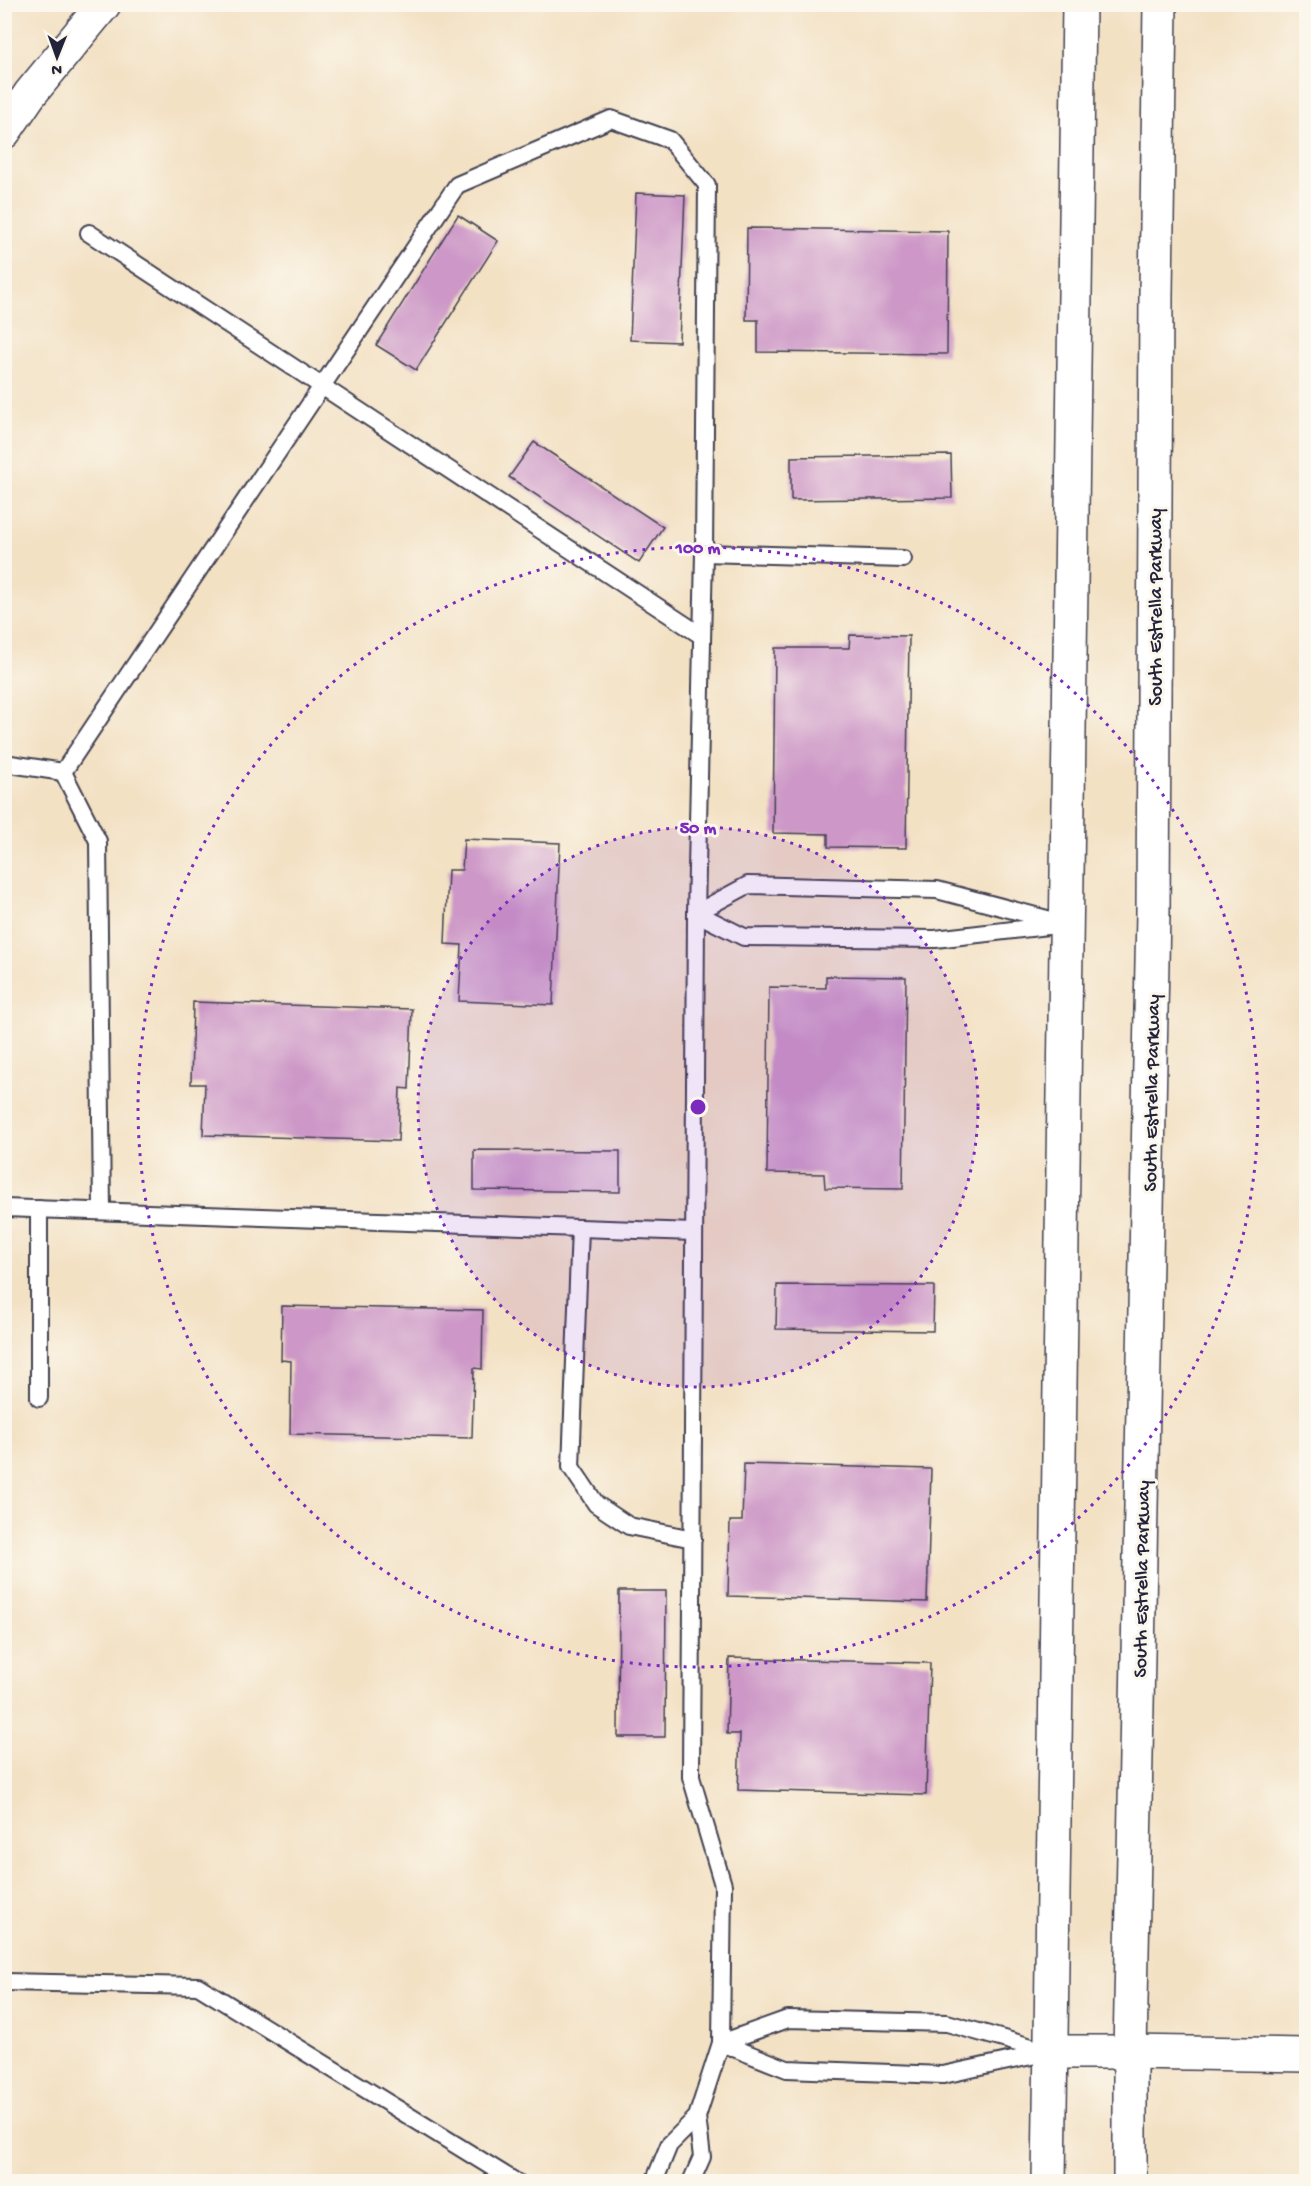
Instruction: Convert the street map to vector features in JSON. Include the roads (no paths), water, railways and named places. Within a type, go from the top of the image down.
[{"type":"main road","points":[[4,132],[30,94],[104,4]]},
{"type":"main road","points":[[1049,2181],[1079,4]]},
{"type":"main road","name":"South Estrella Parkway","points":[[1131,2181],[1130,2052],[1153,925],[1160,4]]},
{"type":"main road","points":[[1049,2052],[1306,2055]]},
{"type":"lane","points":[[63,772],[457,185],[611,119],[670,140],[707,185],[704,553],[696,914],[691,1777],[723,1885],[721,2043],[697,2117],[702,2157],[691,2181]]},
{"type":"lane","points":[[88,233],[702,636]]},
{"type":"lane","points":[[704,553],[903,559]]},
{"type":"lane","points":[[4,763],[63,772]]},
{"type":"lane","points":[[63,772],[98,842],[102,1211]]},
{"type":"lane","points":[[696,914],[748,885],[937,890],[1066,924]]},
{"type":"lane","points":[[696,914],[744,937],[935,939],[1066,924]]},
{"type":"lane","points":[[4,1208],[694,1232]]},
{"type":"lane","points":[[39,1209],[39,1398]]},
{"type":"lane","points":[[580,1228],[571,1467],[596,1504],[629,1526],[693,1539]]},
{"type":"lane","points":[[4,1982],[198,1986],[516,2181]]},
{"type":"lane","points":[[721,2043],[788,2019],[822,2019],[947,2023],[1049,2052]]},
{"type":"lane","points":[[721,2043],[787,2069],[943,2075],[1049,2052]]},
{"type":"lane","points":[[654,2181],[669,2145],[697,2117]]}]
